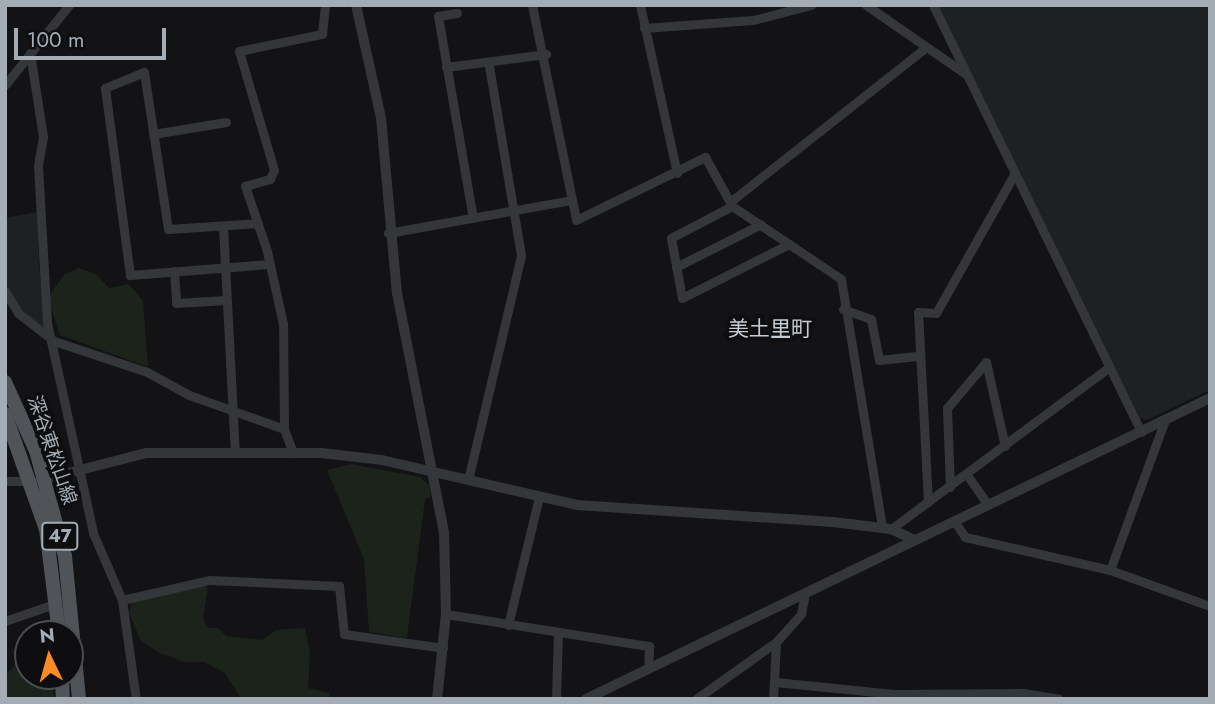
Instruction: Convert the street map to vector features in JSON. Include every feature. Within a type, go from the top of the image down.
[{"type":"main road","name":"深谷東松山線","points":[[5,382],[65,556],[79,699]]},
{"type":"main road","name":"深谷東松山線","points":[[5,414],[38,480],[58,620]]},
{"type":"street","points":[[5,85],[69,5]]},
{"type":"street","points":[[293,453],[284,429],[283,324],[270,264],[244,186],[270,179],[274,170],[239,51],[321,34],[325,5]]},
{"type":"street","points":[[356,5],[381,118],[388,233],[446,554],[446,614],[437,699]]},
{"type":"street","points":[[533,5],[546,54],[576,220],[705,157],[731,204],[841,279],[843,309],[887,528]]},
{"type":"street","points":[[639,5],[677,173]]},
{"type":"street","points":[[644,28],[753,20],[811,5]]},
{"type":"street","points":[[866,5],[925,49],[967,75]]},
{"type":"street","points":[[933,5],[1141,432]]},
{"type":"street","points":[[457,13],[438,16],[473,218]]},
{"type":"street","points":[[789,244],[682,298],[671,237],[731,204],[925,49]]},
{"type":"street","points":[[30,53],[43,137],[38,166],[44,298],[93,533],[122,600],[136,699]]},
{"type":"street","points":[[446,67],[489,65],[546,54]]},
{"type":"street","points":[[468,480],[518,278],[521,255],[489,65]]},
{"type":"street","points":[[258,223],[168,229],[144,72],[105,88],[130,275],[270,264]]},
{"type":"street","points":[[153,134],[226,122]]},
{"type":"street","points":[[928,502],[918,356],[918,312],[936,313],[1014,173]]},
{"type":"street","points":[[388,233],[572,200]]},
{"type":"street","points":[[676,267],[761,224]]},
{"type":"street","points":[[223,226],[229,378],[236,412],[235,452]]},
{"type":"street","points":[[174,271],[176,303],[226,300]]},
{"type":"street","points":[[5,291],[18,313]]},
{"type":"street","points":[[5,307],[18,313],[54,341],[147,372],[188,395],[284,429]]},
{"type":"street","points":[[843,309],[871,319],[879,360],[918,356]]},
{"type":"street","points":[[950,487],[947,408],[986,362],[1005,446]]},
{"type":"street","points":[[887,528],[967,475],[1055,402],[1108,368]]},
{"type":"street","points":[[586,699],[1210,398]]},
{"type":"street","points":[[1110,570],[1165,420]]},
{"type":"street","points":[[5,481],[38,480],[80,467],[146,453],[293,453],[365,457],[539,497],[609,509],[720,512],[887,528],[915,540]]},
{"type":"street","points":[[967,475],[987,504]]},
{"type":"street","points":[[508,625],[539,497]]},
{"type":"street","points":[[954,521],[965,537],[1110,570],[1210,606]]},
{"type":"street","points":[[122,600],[209,580],[339,586],[344,635],[443,648]]},
{"type":"street","points":[[696,699],[776,642],[801,614],[805,593]]},
{"type":"street","points":[[5,621],[57,603]]},
{"type":"street","points":[[446,614],[649,646],[648,670]]},
{"type":"street","points":[[556,699],[558,633]]},
{"type":"street","points":[[773,699],[776,642]]},
{"type":"street","points":[[775,682],[896,696],[1047,694],[1059,699]]},
{"type":"shaded area","points":[[935,5],[1210,5],[1210,390],[1147,420],[1140,418]]},
{"type":"shaded area","points":[[37,212],[39,267],[46,330],[5,304],[5,218]]},
{"type":"shaded area","points":[[79,268],[97,275],[109,288],[129,284],[143,301],[148,367],[60,335],[48,297],[64,275]]},
{"type":"shaded area","points":[[351,464],[420,477],[429,485],[431,497],[425,499],[407,638],[369,632],[364,559],[327,470]]},
{"type":"shaded area","points":[[194,586],[208,587],[203,619],[208,628],[218,628],[226,636],[263,640],[276,630],[305,628],[310,653],[308,688],[329,693],[330,699],[241,699],[225,673],[204,662],[184,662],[160,653],[141,641],[129,613],[132,602]]},
{"type":"shaded area","points":[[14,666],[14,690],[53,690],[54,699],[5,699],[5,675]]},
{"type":"district","name":"美土里町","points":[[770,329]]}]
